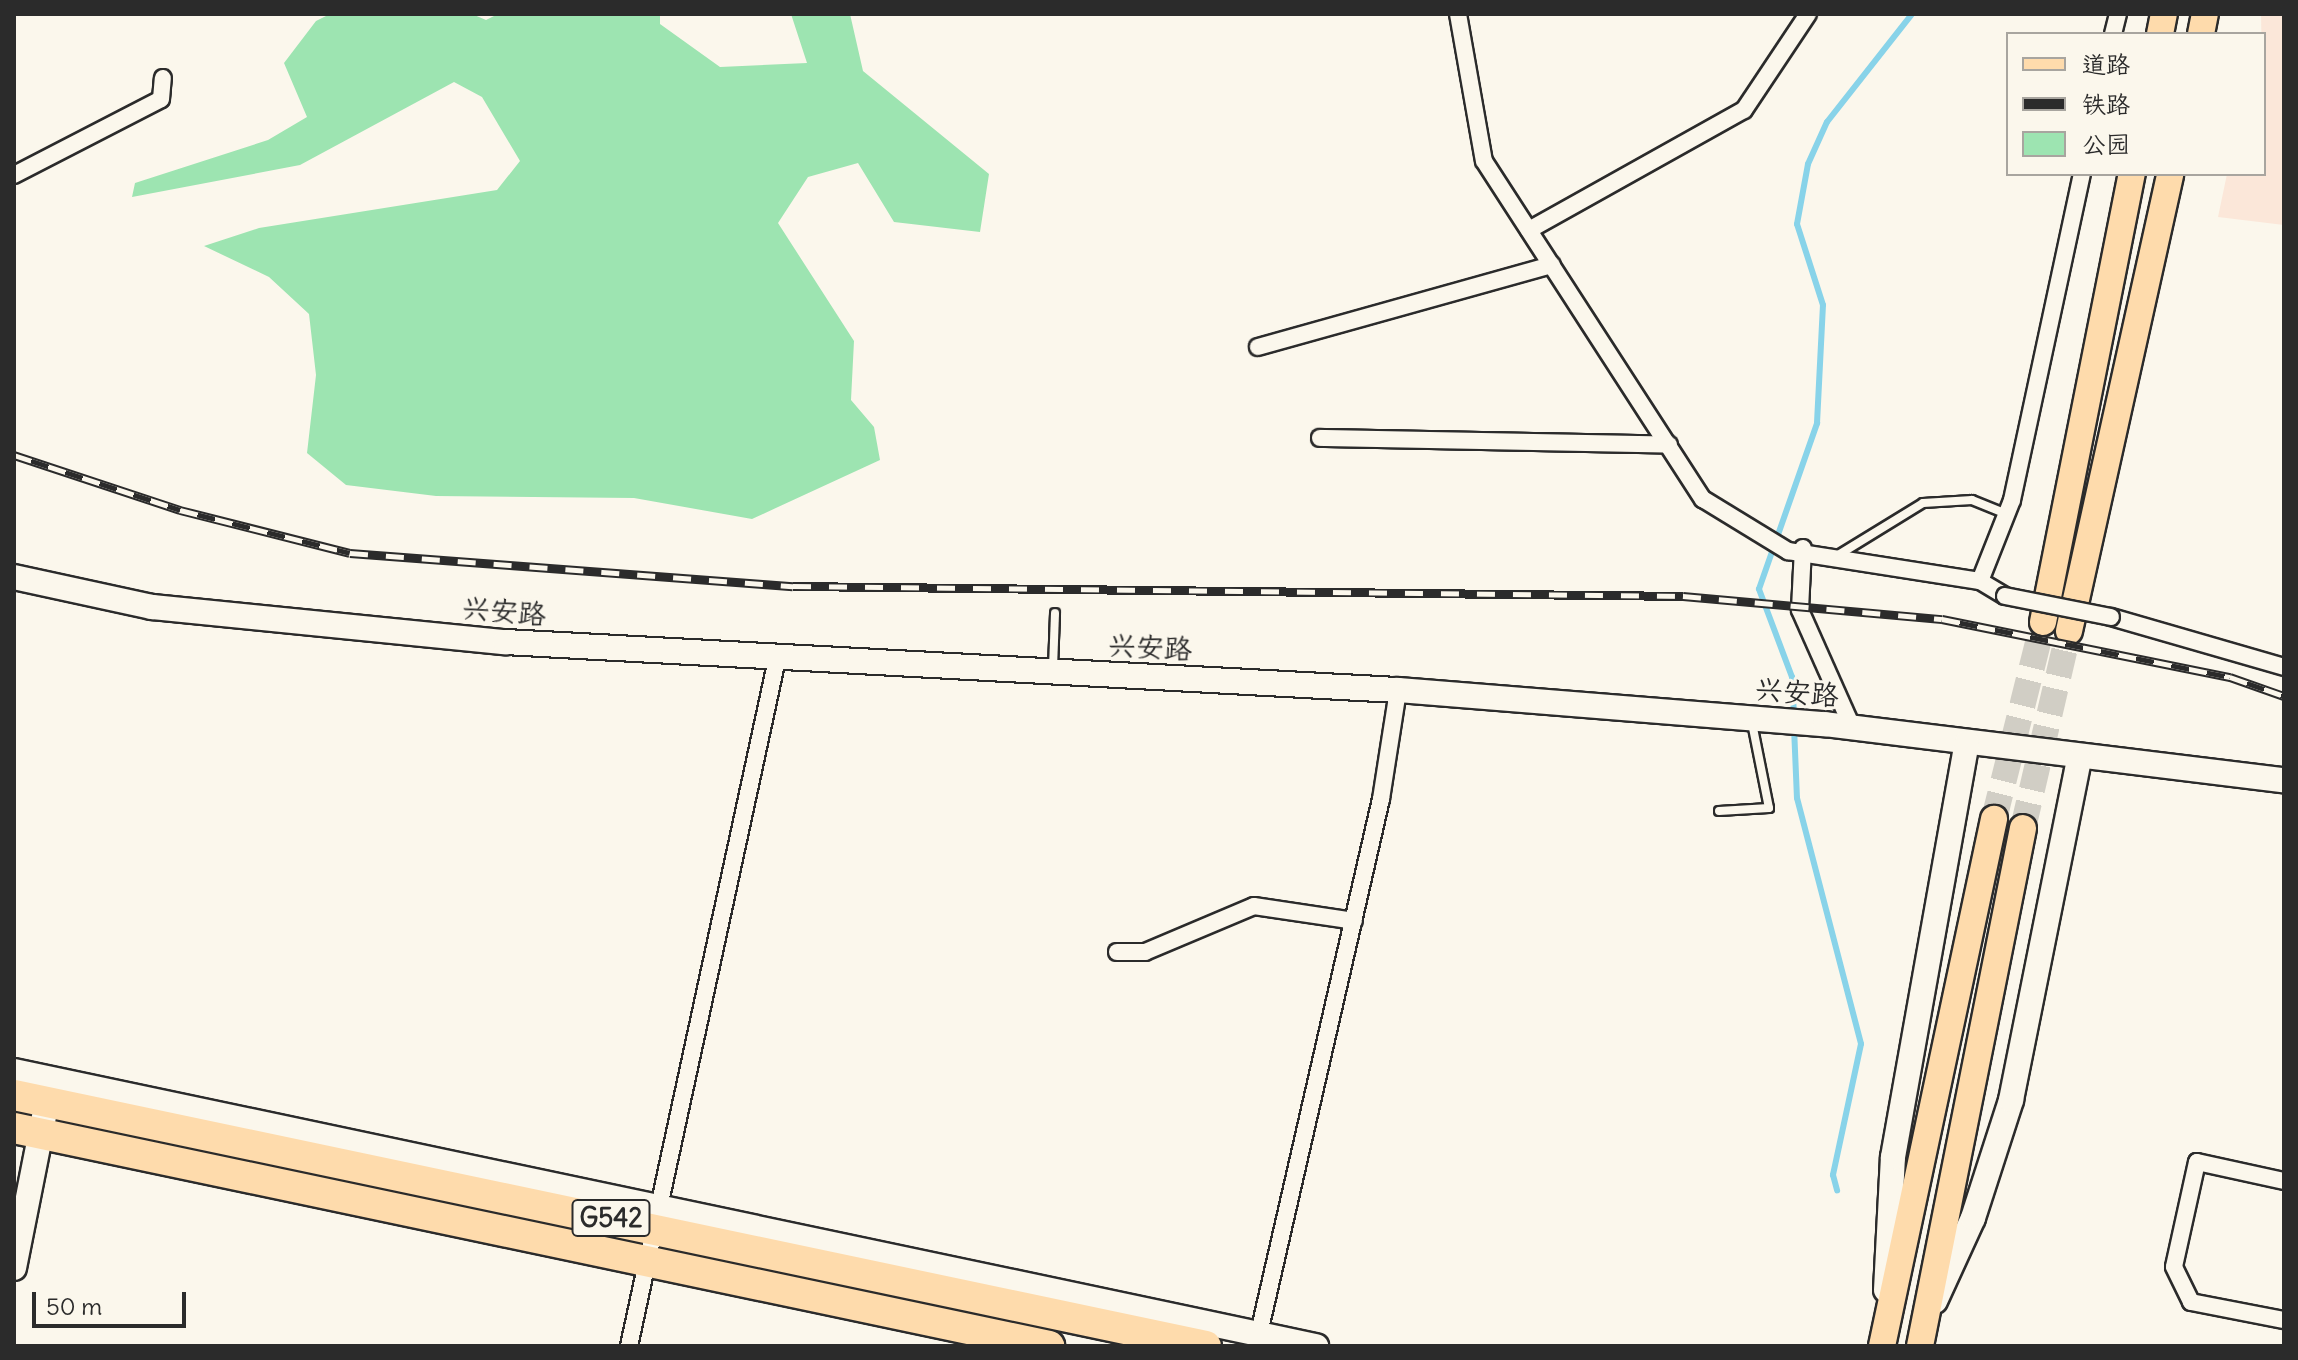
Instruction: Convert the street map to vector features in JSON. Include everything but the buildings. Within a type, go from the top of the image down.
[{"type":"highway","name":"G542","points":[[14,1095],[657,1215],[1206,1346]]},
{"type":"highway","name":"G542","points":[[27,1131],[648,1259],[1049,1346]]},
{"type":"main road","points":[[2043,622],[2132,176]]},
{"type":"main road","points":[[2069,631],[2170,176]]},
{"type":"main road","points":[[1882,1344],[1994,819]]},
{"type":"main road","points":[[1922,1335],[2023,828]]},
{"type":"street","points":[[1458,14],[1484,161],[1703,499],[1768,538],[1795,550],[1831,559],[1980,581],[2005,596],[2111,617],[2284,667]]},
{"type":"street","points":[[1529,230],[1744,110],[1808,14]]},
{"type":"street","points":[[14,175],[161,99],[163,78]]},
{"type":"street","points":[[1980,581],[2007,514],[2082,176]]},
{"type":"street","points":[[1258,347],[1552,265]]},
{"type":"street","points":[[1320,438],[1669,445]]},
{"type":"street","points":[[1795,550],[1800,610],[1852,727]]},
{"type":"street","name":"兴安路","points":[[14,577],[152,607],[505,642],[1398,690],[1825,724],[2079,760],[2284,780]]},
{"type":"street","points":[[629,1346],[777,659]]},
{"type":"street","points":[[1258,1340],[1354,921],[1398,690]]},
{"type":"street","points":[[1882,1344],[1893,1157],[1967,743]]},
{"type":"street","points":[[1922,1335],[1973,1218],[2011,1100],[2079,760]]},
{"type":"street","points":[[1117,952],[1145,952],[1254,906],[1354,921]]},
{"type":"street","points":[[14,1071],[657,1215],[1258,1340],[1316,1346]]},
{"type":"street","points":[[14,1268],[27,1131],[47,1102]]},
{"type":"street","points":[[2284,1181],[2197,1162],[2174,1267],[2191,1302],[2284,1320]]},
{"type":"lane","points":[[1831,559],[1923,503],[1972,500],[2007,514]]},
{"type":"lane","points":[[1052,672],[1055,613]]},
{"type":"lane","points":[[1719,811],[1769,808],[1757,719]]},
{"type":"shaded area","points":[[2261,14],[2284,14],[2284,225],[2218,217],[2227,176],[2266,176],[2266,32],[2261,32]]},
{"type":"green space","points":[[330,14],[472,14],[486,20],[498,14],[660,14],[660,24],[720,67],[807,63],[791,14],[850,14],[863,71],[989,174],[980,232],[894,222],[858,163],[808,177],[778,223],[854,341],[851,400],[874,427],[880,460],[752,519],[634,498],[436,496],[346,485],[307,453],[316,375],[309,314],[269,277],[204,246],[259,228],[497,190],[520,161],[482,97],[454,82],[300,165],[132,197],[135,183],[268,140],[307,117],[284,63],[316,21]]},
{"type":"waterway","points":[[1794,715],[1792,677],[1759,589],[1817,423],[1823,305],[1797,224],[1808,164],[1827,122],[1912,14]]},
{"type":"waterway","points":[[1794,727],[1797,798],[1861,1044],[1833,1175],[1837,1190]]},
{"type":"tunnel","points":[[1994,819],[2043,622]]},
{"type":"tunnel","points":[[2023,828],[2069,631]]},
{"type":"railway","points":[[14,455],[180,510],[350,553],[793,586],[1683,596],[1942,619],[2230,677],[2284,696]]}]
